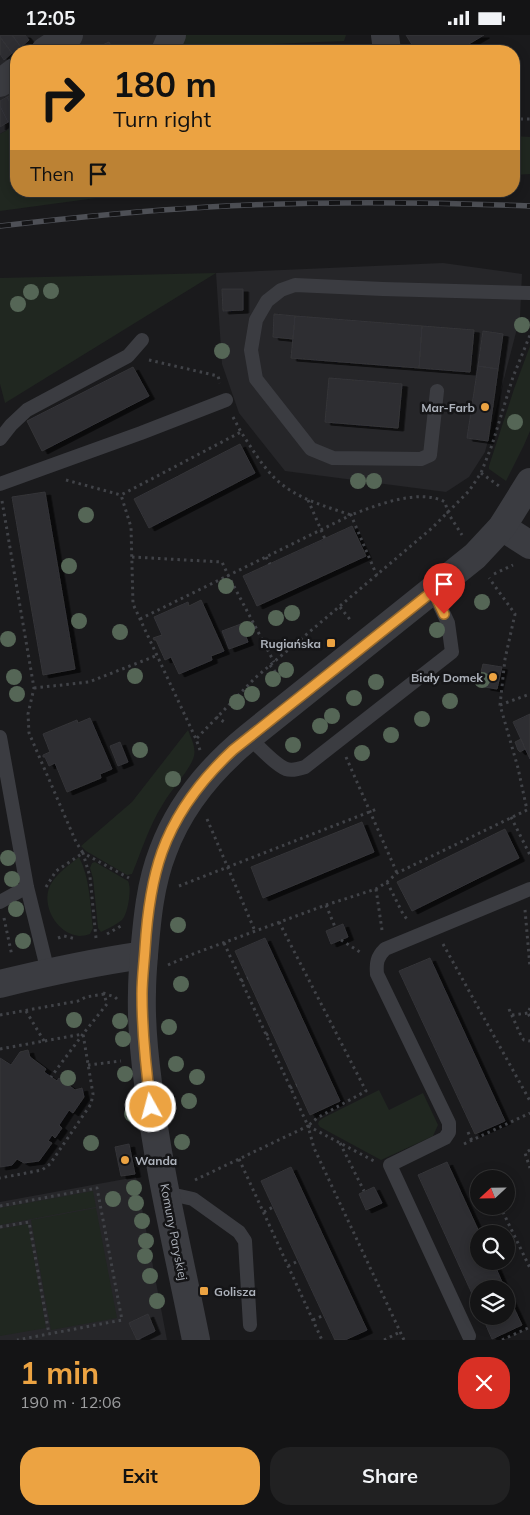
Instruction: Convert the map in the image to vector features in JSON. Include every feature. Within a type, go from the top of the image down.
[{"type":"street","points":[[54,45],[69,35]]},
{"type":"street","points":[[530,482],[502,527],[530,545]]},
{"type":"street","name":"Komuny Paryskiej","points":[[196,1340],[177,1188],[151,1107],[143,1036],[142,993],[155,961],[146,924],[152,887],[162,851],[187,804],[220,763],[249,737],[475,556],[502,527]]},
{"type":"street","points":[[0,984],[100,961],[155,961]]},
{"type":"lane","points":[[437,391],[430,455],[421,459],[333,458],[311,449],[256,379],[251,350],[256,321],[267,301],[281,290],[295,285],[530,293]]},
{"type":"lane","points":[[0,439],[27,410],[128,356],[142,340]]},
{"type":"lane","points":[[0,484],[226,400]]},
{"type":"lane","points":[[249,737],[286,769],[296,770],[305,767],[452,652],[448,623],[433,591]]},
{"type":"lane","points":[[0,737],[27,887],[48,972]]},
{"type":"lane","points":[[0,902],[27,887]]},
{"type":"lane","points":[[469,1336],[390,1165],[444,1138],[449,1132],[449,1123],[377,974],[376,965],[378,956],[385,949],[527,891]]},
{"type":"lane","points":[[177,1188],[239,1232],[245,1241],[250,1325]]},
{"type":"path","points":[[121,495],[132,527],[133,604],[196,739],[248,684],[448,513],[469,491],[481,473],[492,445],[513,377],[530,335]]},
{"type":"path","points":[[128,356],[218,376]]},
{"type":"path","points":[[234,417],[240,432],[268,470],[283,486],[307,500],[351,515],[377,575]]},
{"type":"path","points":[[60,478],[121,495],[240,432]]},
{"type":"path","points":[[0,494],[34,688],[28,714],[29,733],[76,842],[83,853],[90,877],[96,939]]},
{"type":"path","points":[[140,619],[351,515],[379,504],[410,497],[438,498],[445,502],[448,513]]},
{"type":"path","points":[[307,500],[325,539]]},
{"type":"path","points":[[132,557],[222,562],[274,662]]},
{"type":"path","points":[[266,557],[270,564]]},
{"type":"path","points":[[340,607],[354,625]]},
{"type":"path","points":[[34,688],[89,682],[158,655]]},
{"type":"path","points":[[270,665],[281,679]]},
{"type":"path","points":[[155,961],[193,954],[326,905],[376,889],[397,873],[527,810],[518,768],[500,705],[530,694]]},
{"type":"path","points":[[339,741],[397,873]]},
{"type":"path","points":[[232,865],[377,809]]},
{"type":"path","points":[[204,814],[255,931]]},
{"type":"path","points":[[512,817],[530,855]]},
{"type":"path","points":[[83,853],[130,879]]},
{"type":"path","points":[[45,894],[46,887],[56,871],[83,853]]},
{"type":"path","points":[[387,882],[402,912],[419,935]]},
{"type":"path","points":[[376,889],[385,949]]},
{"type":"path","points":[[527,891],[530,967]]},
{"type":"path","points":[[0,902],[13,957]]},
{"type":"path","points":[[326,905],[335,927]]},
{"type":"path","points":[[177,1188],[308,1126],[366,1091],[279,922]]},
{"type":"path","points":[[434,928],[530,1101]]},
{"type":"path","points":[[59,931],[64,936]]},
{"type":"path","points":[[224,943],[308,1126],[314,1148],[404,1340]]},
{"type":"path","points":[[241,981],[248,978]]},
{"type":"path","points":[[0,1015],[78,1001],[104,993],[106,1004],[50,1077]]},
{"type":"path","points":[[512,1015],[529,1015],[528,1010],[530,1008]]},
{"type":"path","points":[[509,1009],[522,1038],[530,1041]]},
{"type":"path","points":[[26,1011],[44,1041]]},
{"type":"path","points":[[266,1035],[272,1032]]},
{"type":"path","points":[[0,1049],[83,1034]]},
{"type":"path","points":[[0,1177],[42,1170],[50,1163],[91,1104],[93,1094],[83,1034]]},
{"type":"path","points":[[88,1065],[123,1061]]},
{"type":"path","points":[[290,1088],[297,1085]]},
{"type":"path","points":[[456,1148],[530,1113]]},
{"type":"path","points":[[308,1126],[378,1163]]},
{"type":"path","points":[[468,1131],[472,1141]]},
{"type":"path","points":[[339,1142],[364,1191]]},
{"type":"path","points":[[530,1150],[525,1153],[525,1156],[530,1168]]},
{"type":"path","points":[[240,1159],[322,1340]]},
{"type":"path","points":[[0,1206],[97,1188],[122,1320],[17,1340]]},
{"type":"path","points":[[264,1212],[273,1207]]},
{"type":"path","points":[[504,1215],[530,1268]]},
{"type":"path","points":[[0,1227],[30,1222],[49,1334]]},
{"type":"path","points":[[288,1266],[298,1261]]},
{"type":"path","points":[[313,1320],[324,1315]]},
{"type":"path","points":[[502,1340],[530,1327]]},
{"type":"path","points":[[384,1340],[400,1332]]},
{"type":"shaded area","points":[[0,35],[183,35],[179,45],[10,45],[10,128],[0,134]]},
{"type":"shaded area","points":[[183,35],[346,35],[344,41],[249,45],[179,45]]},
{"type":"shaded area","points":[[10,128],[10,197],[106,197],[0,211],[0,134]]},
{"type":"shaded area","points":[[520,136],[530,137],[530,174],[520,175]]},
{"type":"shaded area","points":[[443,263],[522,274],[520,317],[485,452],[469,477],[446,492],[285,471],[239,413],[222,364],[216,273]]},
{"type":"shaded area","points":[[216,273],[5,403],[0,384],[0,278]]},
{"type":"shaded area","points":[[530,346],[530,431],[506,481],[489,469],[489,466]]},
{"type":"shaded area","points":[[188,730],[193,743],[194,756],[185,773],[158,812],[132,874],[127,875],[86,851],[81,846],[132,802]]},
{"type":"shaded area","points":[[79,857],[87,882],[93,928],[90,934],[79,936],[65,931],[59,926],[51,914],[47,899],[53,881],[60,872]]},
{"type":"shaded area","points":[[95,862],[128,881],[130,889],[128,907],[122,920],[101,932],[98,928],[93,878],[90,868],[92,863]]},
{"type":"shaded area","points":[[379,1090],[389,1110],[423,1093],[438,1125],[433,1136],[381,1160],[320,1127],[318,1124],[323,1118]]},
{"type":"shaded area","points":[[136,1177],[167,1340],[0,1340],[0,1202]]},
{"type":"shaded area","points":[[93,1191],[96,1207],[0,1225],[0,1208]]},
{"type":"shaded area","points":[[96,1208],[117,1318],[51,1330],[31,1220]]},
{"type":"shaded area","points":[[28,1224],[46,1328],[0,1336],[0,1229]]},
{"type":"building","points":[[0,35],[12,35],[20,45],[10,45],[10,50]]},
{"type":"building","points":[[12,35],[25,35],[29,40],[23,45],[20,45]]},
{"type":"building","points":[[406,35],[484,35],[467,45],[412,45]]},
{"type":"building","points":[[0,37],[10,50],[10,55],[4,60],[0,54]]},
{"type":"building","points":[[7,97],[10,103],[10,121],[8,122],[0,106],[0,101]]},
{"type":"building","points":[[0,106],[8,122],[0,127]]},
{"type":"building","points":[[222,289],[243,289],[243,310],[223,311]]},
{"type":"building","points":[[274,314],[295,316],[293,339],[273,337]]},
{"type":"building","points":[[295,316],[422,326],[419,368],[291,358]]},
{"type":"building","points":[[422,326],[474,330],[470,372],[419,368]]},
{"type":"building","points":[[483,331],[503,334],[498,369],[478,366]]},
{"type":"building","points":[[478,366],[498,369],[488,441],[467,438]]},
{"type":"building","points":[[133,367],[149,396],[42,451],[27,421]]},
{"type":"building","points":[[329,378],[402,384],[398,428],[325,422]]},
{"type":"building","points":[[240,444],[255,473],[149,528],[134,499]]},
{"type":"building","points":[[45,492],[75,669],[43,675],[12,497]]},
{"type":"building","points":[[352,526],[366,556],[257,606],[243,576]]},
{"type":"building","points":[[201,600],[224,651],[211,656],[212,660],[179,674],[171,657],[165,660],[156,640],[153,638],[162,635],[154,617],[188,602],[189,606]]},
{"type":"building","points":[[241,624],[248,642],[229,649],[222,631]]},
{"type":"building","points":[[483,664],[502,667],[497,689],[485,687],[487,678],[480,676]]},
{"type":"building","points":[[530,714],[530,759],[513,722]]},
{"type":"building","points":[[90,718],[112,769],[100,774],[101,778],[67,792],[55,763],[49,766],[45,757],[43,757],[43,755],[50,752],[43,734],[77,720],[78,723]]},
{"type":"building","points":[[521,739],[525,749],[520,752],[515,742]]},
{"type":"building","points":[[120,742],[128,762],[118,766],[110,746]]},
{"type":"building","points":[[362,822],[374,852],[263,898],[251,867]]},
{"type":"building","points":[[505,829],[519,858],[412,911],[397,882]]},
{"type":"building","points":[[343,924],[348,937],[331,944],[326,931]]},
{"type":"building","points":[[265,938],[340,1101],[310,1115],[235,951]]},
{"type":"building","points":[[430,958],[505,1121],[475,1134],[399,971]]},
{"type":"building","points":[[28,1050],[30,1057],[46,1069],[44,1072],[57,1081],[59,1078],[75,1090],[82,1088],[84,1097],[73,1113],[69,1110],[59,1125],[62,1128],[55,1138],[52,1135],[48,1141],[52,1143],[39,1161],[24,1163],[17,1159],[12,1165],[0,1167],[0,1058],[11,1065],[20,1052]]},
{"type":"building","name":"Wanda","points":[[129,1144],[135,1174],[121,1176],[115,1147]]},
{"type":"building","points":[[447,1162],[476,1225],[470,1225],[470,1270],[497,1270],[501,1280],[470,1280],[470,1289],[418,1175]]},
{"type":"building","points":[[291,1167],[367,1330],[345,1340],[335,1340],[261,1181]]},
{"type":"building","points":[[374,1187],[382,1203],[366,1210],[359,1194]]},
{"type":"building","points":[[515,1310],[522,1325],[492,1339],[486,1325],[515,1325]]},
{"type":"building","points":[[148,1314],[155,1331],[137,1340],[129,1323]]},
{"type":"railway","points":[[0,226],[130,213],[248,205],[369,203],[530,206]]},
{"type":"place","name":"Mar-Farb","points":[[485,407]]},
{"type":"place","name":"Rugiańska","points":[[331,643]]},
{"type":"place","name":"Biały Domek","points":[[493,677]]},
{"type":"place","name":"Wanda","points":[[125,1160]]},
{"type":"place","name":"Golisza","points":[[204,1291]]},
{"type":"route","points":[[151,1107],[143,1036],[142,993],[146,924],[152,887],[162,851],[178,818],[207,777],[233,750],[433,591],[444,614]]}]
